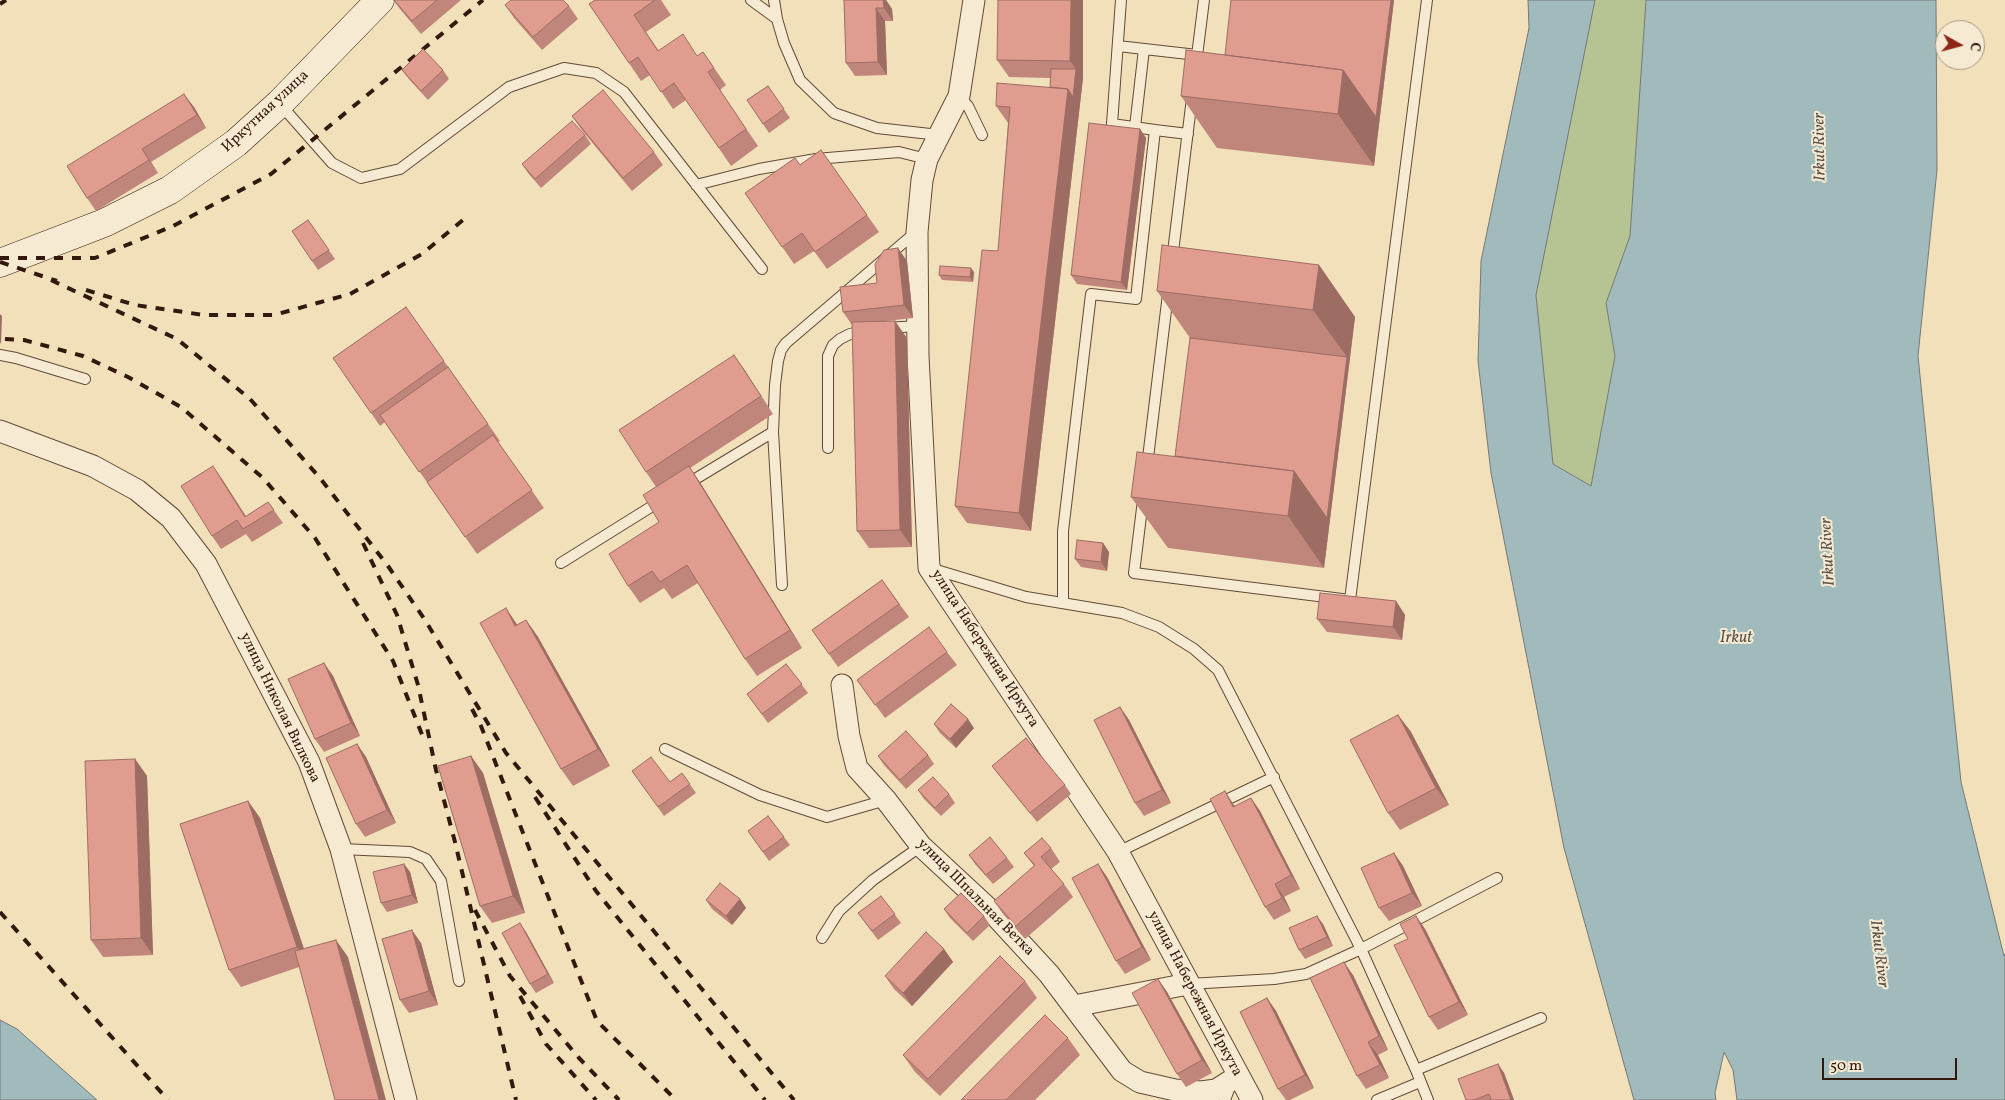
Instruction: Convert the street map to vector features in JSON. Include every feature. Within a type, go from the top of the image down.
[{"type":"main road","name":"Иркутная улица","points":[[0,263],[104,223],[170,190],[236,143],[280,103],[380,0]]},
{"type":"street","name":"улица Набережная Иркута","points":[[974,0],[959,96],[927,159],[922,180],[917,232],[918,356],[930,568],[1118,852],[1188,984],[1232,1086],[1252,1100]]},
{"type":"street","name":"улица Николая Вилкова","points":[[0,430],[94,466],[137,490],[171,518],[206,564],[305,753],[341,850],[406,1100]]},
{"type":"street","name":"улица Шпальная Ветка","points":[[842,684],[849,736],[857,768],[886,800],[921,846],[990,910],[1049,974],[1122,1071],[1140,1082],[1175,1090],[1201,1092],[1232,1086]]},
{"type":"street","points":[[1074,1006],[1188,984]]},
{"type":"lane","points":[[752,0],[777,19]]},
{"type":"lane","points":[[774,0],[784,43],[800,80],[834,113],[878,128],[939,135]]},
{"type":"lane","points":[[1121,0],[1112,124],[1188,134]]},
{"type":"lane","points":[[1204,0],[1134,573],[1350,600],[1427,0]]},
{"type":"lane","points":[[1118,46],[1197,55]]},
{"type":"lane","points":[[1135,127],[1144,49]]},
{"type":"lane","points":[[280,103],[332,163],[361,178],[400,169],[509,88],[564,68],[596,73],[624,92],[762,269]]},
{"type":"lane","points":[[959,96],[968,106],[982,135]]},
{"type":"lane","points":[[1062,603],[1063,531],[1090,294],[1136,299],[1155,130]]},
{"type":"lane","points":[[696,184],[759,169],[816,159],[899,152],[927,159]]},
{"type":"lane","points":[[782,585],[773,432],[775,385],[781,350],[786,342],[917,232]]},
{"type":"lane","points":[[828,448],[828,356],[833,345],[850,334],[875,329],[918,326]]},
{"type":"lane","points":[[0,355],[85,379]]},
{"type":"lane","points":[[561,562],[773,432]]},
{"type":"lane","points":[[930,568],[1026,597],[1122,613],[1159,627],[1194,649],[1218,670],[1361,949],[1428,1100]]},
{"type":"lane","points":[[665,749],[760,795],[827,817],[886,800]]},
{"type":"lane","points":[[1118,852],[1274,777]]},
{"type":"lane","points":[[822,938],[838,911],[873,880],[921,846]]},
{"type":"lane","points":[[341,850],[410,852],[426,859],[441,881],[459,981]]},
{"type":"lane","points":[[1188,984],[1274,979],[1306,974],[1361,949],[1497,878]]},
{"type":"lane","points":[[1416,1070],[1541,1018]]},
{"type":"lane","points":[[1377,1100],[1420,1082]]},
{"type":"green space","points":[[1595,0],[1646,0],[1630,236],[1606,303],[1615,356],[1591,486],[1553,464],[1536,295]]},
{"type":"water","name":"Irkut","points":[[1528,0],[1595,0],[1536,295],[1553,464],[1591,486],[1615,356],[1606,303],[1630,236],[1646,0],[1936,0],[1937,170],[1918,356],[1961,782],[2004,956],[2005,954],[2005,1100],[1737,1100],[1733,1070],[1724,1052],[1715,1093],[1716,1100],[1634,1100],[1564,848],[1491,473],[1478,361],[1481,261],[1529,28]]},
{"type":"water","points":[[0,1020],[17,1029],[97,1100],[0,1100]]},
{"type":"building","points":[[394,0],[437,0],[412,21]]},
{"type":"building","points":[[511,0],[563,0],[569,6],[533,37],[505,5]]},
{"type":"building","points":[[595,0],[655,0],[634,15],[658,51],[683,34],[697,56],[703,52],[714,68],[708,72],[746,129],[719,148],[674,83],[661,92],[638,57],[629,63],[589,4]]},
{"type":"building","points":[[844,0],[883,0],[884,8],[876,8],[878,62],[846,63]]},
{"type":"building","points":[[998,0],[1071,0],[1070,61],[997,60]]},
{"type":"building","points":[[1231,0],[1391,0],[1376,117],[1343,70],[1225,55]]},
{"type":"building","points":[[423,49],[443,70],[421,91],[402,70]]},
{"type":"building","points":[[1186,50],[1343,70],[1338,114],[1181,96]]},
{"type":"building","points":[[1051,69],[1076,69],[1073,97],[1068,89],[1050,87]]},
{"type":"building","points":[[997,83],[1068,89],[1019,513],[955,506],[982,250],[998,251],[1010,107],[996,106]]},
{"type":"building","points":[[768,86],[784,109],[763,124],[747,100]]},
{"type":"building","points":[[603,90],[654,152],[623,178],[572,116]]},
{"type":"building","points":[[184,94],[197,115],[142,149],[149,160],[87,198],[67,166]]},
{"type":"building","points":[[572,121],[585,135],[535,179],[522,164]]},
{"type":"building","points":[[1089,123],[1140,129],[1121,282],[1071,275]]},
{"type":"building","points":[[821,150],[867,215],[815,252],[802,233],[782,247],[745,193],[795,158],[800,165]]},
{"type":"building","points":[[308,220],[329,250],[312,261],[292,231]]},
{"type":"building","points":[[1162,245],[1319,265],[1313,310],[1157,291]]},
{"type":"building","points":[[898,248],[904,305],[843,312],[840,287],[877,283],[875,264],[884,250]]},
{"type":"building","points":[[940,266],[971,268],[970,277],[939,275]]},
{"type":"building","points":[[406,307],[444,361],[371,413],[333,358]]},
{"type":"building","points":[[895,321],[900,530],[857,531],[852,322]]},
{"type":"building","points":[[1190,338],[1347,357],[1327,518],[1294,471],[1175,456]]},
{"type":"building","points":[[734,355],[761,396],[646,472],[619,430]]},
{"type":"building","points":[[448,367],[488,424],[419,472],[380,415]]},
{"type":"building","points":[[493,435],[532,490],[465,537],[427,482]]},
{"type":"building","points":[[1137,452],[1294,471],[1288,516],[1131,497]]},
{"type":"building","points":[[213,466],[245,517],[268,502],[274,510],[243,529],[237,520],[212,536],[181,486]]},
{"type":"building","points":[[689,466],[790,630],[745,659],[687,565],[660,582],[652,571],[628,586],[609,554],[659,522],[643,495]]},
{"type":"building","points":[[1077,540],[1103,543],[1101,562],[1075,559]]},
{"type":"building","points":[[882,580],[899,604],[829,654],[812,630]]},
{"type":"building","points":[[1320,593],[1396,601],[1393,627],[1317,619]]},
{"type":"building","points":[[506,608],[515,626],[526,620],[598,749],[561,769],[480,623]]},
{"type":"building","points":[[929,627],[947,652],[875,705],[857,680]]},
{"type":"building","points":[[324,663],[351,723],[315,739],[288,679]]},
{"type":"building","points":[[786,664],[802,684],[762,714],[747,694]]},
{"type":"building","points":[[951,704],[968,719],[950,739],[934,724]]},
{"type":"building","points":[[1120,707],[1162,790],[1135,803],[1094,720]]},
{"type":"building","points":[[1398,715],[1436,788],[1388,813],[1350,740]]},
{"type":"building","points":[[906,731],[928,755],[900,780],[878,756]]},
{"type":"building","points":[[1026,738],[1065,785],[1030,813],[992,766]]},
{"type":"building","points":[[357,744],[387,810],[356,824],[326,758]]},
{"type":"building","points":[[471,756],[513,896],[480,906],[438,766]]},
{"type":"building","points":[[651,757],[670,782],[682,773],[690,784],[658,807],[632,771]]},
{"type":"building","points":[[135,759],[141,938],[91,940],[85,761]]},
{"type":"building","points":[[933,777],[949,794],[935,808],[918,790]]},
{"type":"building","points":[[1225,791],[1233,807],[1251,798],[1291,875],[1275,884],[1282,898],[1265,907],[1210,799]]},
{"type":"building","points":[[248,801],[297,947],[229,970],[180,824]]},
{"type":"building","points":[[768,816],[784,837],[763,852],[748,831]]},
{"type":"building","points":[[990,837],[1007,858],[986,875],[969,855]]},
{"type":"building","points":[[1042,838],[1051,848],[1041,857],[1064,884],[1016,926],[994,901],[1035,865],[1024,853]]},
{"type":"building","points":[[1394,853],[1412,893],[1379,908],[1361,868]]},
{"type":"building","points":[[404,864],[412,895],[381,903],[373,872]]},
{"type":"building","points":[[1098,864],[1142,947],[1116,961],[1072,878]]},
{"type":"building","points":[[720,883],[740,899],[726,916],[706,900]]},
{"type":"building","points":[[961,893],[984,916],[967,933],[944,909]]},
{"type":"building","points":[[881,896],[895,914],[872,931],[858,913]]},
{"type":"building","points":[[1317,916],[1327,937],[1299,950],[1289,928]]},
{"type":"building","points":[[1416,916],[1459,1002],[1429,1017],[1394,945],[1408,939],[1400,924]]},
{"type":"building","points":[[520,923],[548,974],[530,984],[502,933]]},
{"type":"building","points":[[412,930],[429,991],[400,1000],[382,939]]},
{"type":"building","points":[[926,932],[944,949],[903,993],[885,976]]},
{"type":"building","points":[[336,940],[379,1100],[335,1100],[295,951]]},
{"type":"building","points":[[1000,956],[1025,981],[928,1079],[903,1055]]},
{"type":"building","points":[[1344,962],[1379,1036],[1368,1042],[1380,1065],[1357,1076],[1310,978]]},
{"type":"building","points":[[1158,979],[1202,1060],[1177,1074],[1132,993]]},
{"type":"building","points":[[1267,998],[1305,1075],[1278,1089],[1240,1012]]},
{"type":"building","points":[[1045,1015],[1068,1038],[1006,1100],[961,1100]]},
{"type":"building","points":[[1498,1064],[1511,1100],[1491,1100],[1489,1094],[1474,1100],[1466,1100],[1458,1079]]},
{"type":"railway","points":[[0,4],[6,0]]},
{"type":"railway","points":[[0,258],[95,258],[173,226],[271,174],[483,0]]},
{"type":"railway","points":[[86,290],[135,305],[204,315],[274,315],[350,294],[422,254],[463,220]]},
{"type":"railway","points":[[0,262],[57,281]]},
{"type":"railway","points":[[51,280],[177,339],[250,399],[320,478],[388,566],[425,620],[506,753],[794,1100]]},
{"type":"railway","points":[[5,339],[24,340],[83,356],[128,377],[181,407],[263,478],[315,538],[393,661],[425,742]]},
{"type":"railway","points":[[363,543],[397,615],[418,685],[436,770],[455,842],[516,1100]]},
{"type":"railway","points":[[472,709],[481,726],[597,1021],[676,1100]]},
{"type":"railway","points":[[535,797],[596,891],[765,1100]]},
{"type":"railway","points":[[475,910],[510,976],[579,1058],[619,1100]]},
{"type":"railway","points":[[0,912],[168,1100]]},
{"type":"railway","points":[[520,996],[546,1044],[596,1100]]},
{"type":"water label","name":"Irkut River","points":[[1821,147]]},
{"type":"water label","name":"Irkut River","points":[[1829,552]]},
{"type":"water label","name":"Irkut River","points":[[1878,954]]}]
